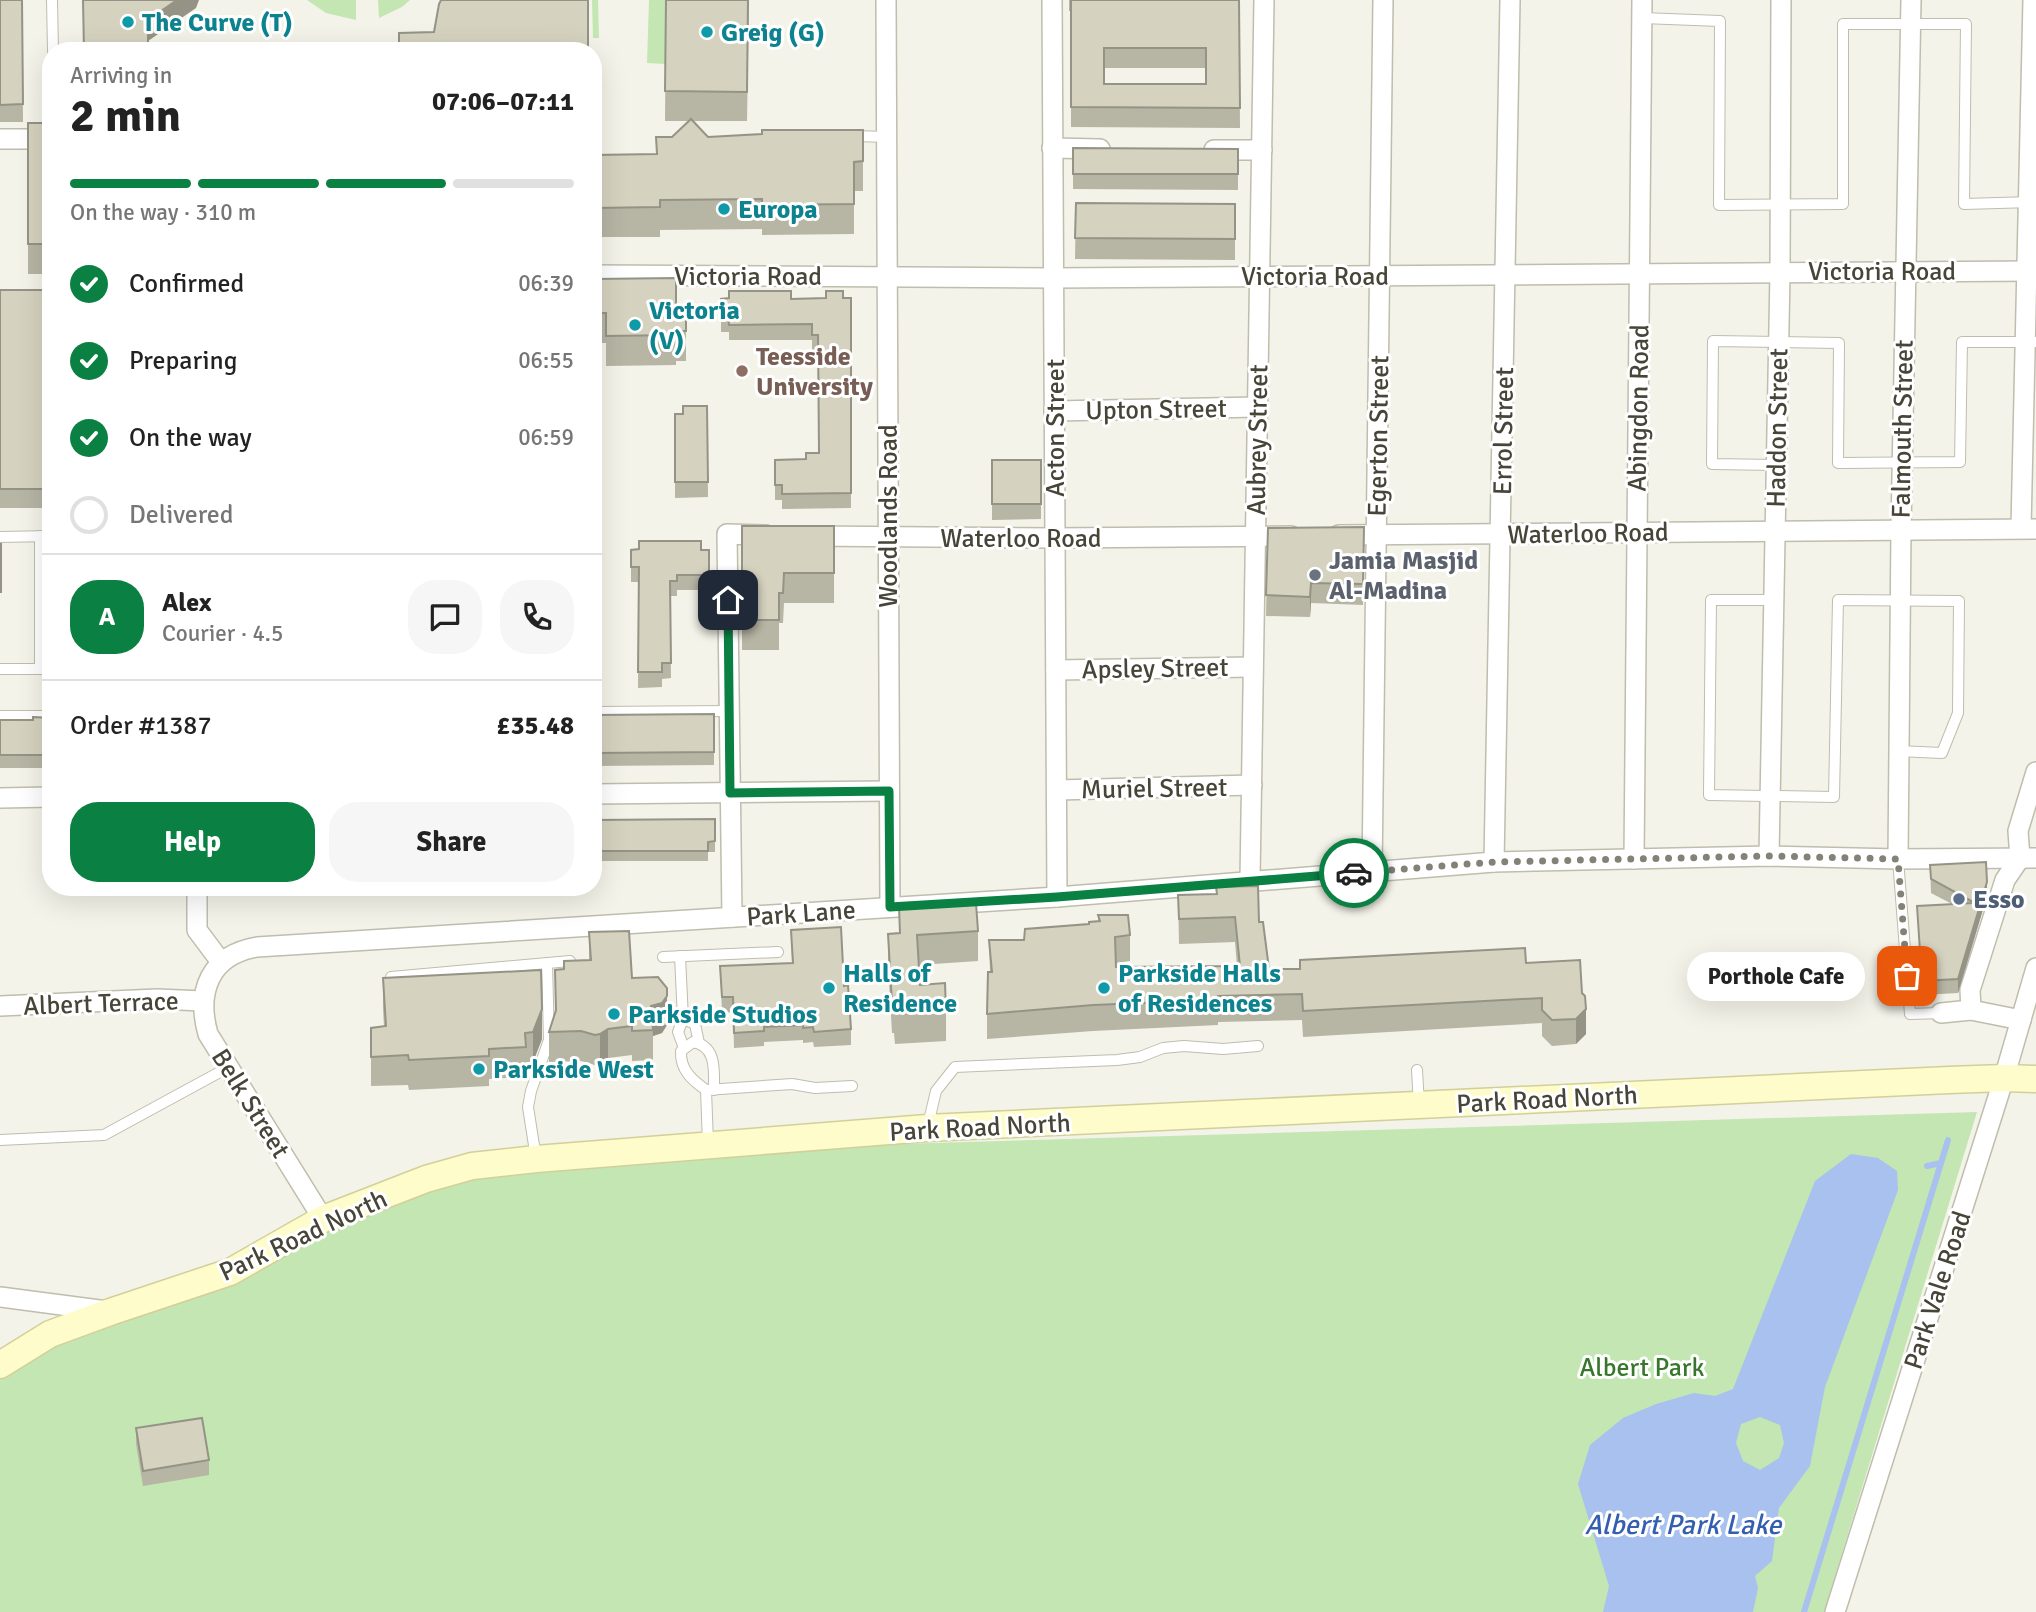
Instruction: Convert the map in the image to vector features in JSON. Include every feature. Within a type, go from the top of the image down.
[{"type":"street","name":"Woodlands Road","points":[[886,0],[890,907]]},
{"type":"street","name":"Acton Street","points":[[1052,0],[1057,897]]},
{"type":"street","name":"Aubrey Street","points":[[1250,880],[1264,0]]},
{"type":"street","name":"Egerton Street","points":[[1371,872],[1384,0]]},
{"type":"street","name":"Errol Street","points":[[1494,862],[1510,0]]},
{"type":"street","name":"Haddon Street","points":[[1769,856],[1780,272],[1781,0]]},
{"type":"street","name":"Falmouth Street","points":[[1898,859],[1900,529],[1911,0]]},
{"type":"street","points":[[2029,528],[2033,0]]},
{"type":"street","name":"Abingdon Road","points":[[1634,859],[1642,9]]},
{"type":"street","points":[[0,139],[42,139]]},
{"type":"street","points":[[1052,148],[1118,149]]},
{"type":"street","points":[[1198,149],[1262,150]]},
{"type":"street","name":"Victoria Road","points":[[602,275],[1054,278],[2032,270]]},
{"type":"street","name":"Upton Street","points":[[1054,411],[1258,407]]},
{"type":"street","name":"Waterloo Road","points":[[729,710],[727,534],[1055,538],[2029,528]]},
{"type":"street","name":"Apsley Street","points":[[1056,670],[1254,667]]},
{"type":"street","points":[[729,710],[732,917]]},
{"type":"street","points":[[1971,1010],[1970,990],[2005,880],[2028,858],[2018,831],[2036,772]]},
{"type":"street","name":"Muriel Street","points":[[1057,790],[1252,786]]},
{"type":"street","points":[[602,794],[889,791]]},
{"type":"street","points":[[0,798],[42,797]]},
{"type":"street","name":"Park Lane","points":[[221,962],[238,950],[257,947],[1057,897],[1494,862],[1769,856],[2028,858]]},
{"type":"street","points":[[197,896],[197,930],[221,962]]},
{"type":"street","name":"Belk Street","points":[[221,962],[209,980],[203,1001],[208,1034],[323,1219]]},
{"type":"street","name":"Park Vale Road","points":[[1835,1612],[2004,1078],[2036,968]]},
{"type":"street","name":"Albert Terrace","points":[[0,1006],[157,999],[203,1001]]},
{"type":"street","points":[[1941,1013],[1971,1010],[2021,1020]]},
{"type":"street","name":"Park Road North","points":[[0,1365],[50,1334],[230,1272],[323,1219],[426,1179],[472,1166],[928,1128],[2004,1078],[2036,1079]]},
{"type":"street","points":[[6,1298],[110,1312]]},
{"type":"lane","points":[[52,0],[53,42]]},
{"type":"lane","points":[[1642,9],[1720,21],[1718,205],[1843,204],[1843,23],[1966,24],[1964,205],[2032,202]]},
{"type":"lane","points":[[853,136],[887,137]]},
{"type":"lane","points":[[1776,465],[1712,464],[1713,341],[1839,342],[1838,463],[1960,462],[1962,342],[2031,342]]},
{"type":"lane","points":[[0,537],[42,536]]},
{"type":"lane","points":[[1774,600],[1711,600],[1709,795],[1833,797],[1838,600],[1959,601],[1958,713],[1942,753],[1898,751]]},
{"type":"lane","points":[[0,669],[42,669]]},
{"type":"lane","points":[[602,712],[729,710]]},
{"type":"lane","points":[[0,716],[42,716]]},
{"type":"lane","points":[[1898,859],[1910,1014],[1941,1013]]},
{"type":"lane","points":[[663,957],[778,952]]},
{"type":"lane","points":[[680,956],[683,1019],[678,1032],[684,1048],[681,1058],[683,1068],[693,1082],[710,1090],[792,1084],[815,1088],[852,1086]]},
{"type":"lane","points":[[391,977],[570,961]]},
{"type":"lane","points":[[536,1159],[528,1107],[549,1040],[547,963]]},
{"type":"lane","points":[[683,1019],[695,1024],[699,1043]]},
{"type":"lane","points":[[684,1048],[694,1042],[699,1043],[708,1049],[713,1059],[708,1147]]},
{"type":"lane","points":[[928,1128],[936,1091],[955,1067],[1117,1060],[1185,1045],[1223,1048],[1258,1046]]},
{"type":"lane","points":[[0,1140],[104,1135],[229,1067]]},
{"type":"lane","points":[[1417,1070],[1420,1105]]},
{"type":"green space","points":[[307,0],[356,0],[356,20],[326,13]]},
{"type":"green space","points":[[378,0],[410,0],[379,18]]},
{"type":"green space","points":[[592,0],[598,0],[599,38],[593,38]]},
{"type":"green space","points":[[649,0],[666,0],[666,64],[647,63]]},
{"type":"green space","name":"Albert Park","points":[[1977,1112],[1824,1612],[0,1612],[0,1380],[19,1357],[463,1157]]},
{"type":"water","name":"Albert Park Lake","points":[[1851,1154],[1878,1158],[1897,1171],[1898,1190],[1825,1387],[1810,1466],[1779,1508],[1772,1561],[1755,1576],[1758,1588],[1753,1612],[1603,1612],[1609,1586],[1578,1484],[1590,1445],[1623,1418],[1656,1404],[1694,1393],[1715,1396],[1733,1389],[1815,1181]],"holes":[[[1760,1417],[1780,1425],[1784,1443],[1779,1458],[1760,1470],[1743,1461],[1736,1443],[1741,1424]]]},
{"type":"building","points":[[0,0],[22,0],[23,104],[0,105]]},
{"type":"building","name":"The Curve (T)","points":[[83,0],[177,0],[148,20],[148,42],[84,42]]},
{"type":"building","points":[[441,0],[588,0],[588,42],[399,42],[399,33],[434,32]]},
{"type":"building","name":"Greig (G)","points":[[666,0],[748,0],[747,92],[665,91]]},
{"type":"building","points":[[1071,0],[1239,0],[1240,108],[1071,107]],"holes":[[[1104,48],[1206,48],[1206,84],[1104,84]]]},
{"type":"building","points":[[691,119],[708,137],[762,134],[762,130],[863,130],[863,161],[854,162],[854,204],[762,205],[762,199],[660,200],[660,207],[602,208],[602,155],[657,154],[656,137],[672,137]]},
{"type":"building","points":[[28,123],[42,123],[42,244],[28,244]]},
{"type":"building","points":[[1073,148],[1238,149],[1238,174],[1073,174]]},
{"type":"building","points":[[1076,203],[1235,204],[1235,239],[1075,238]]},
{"type":"building","points":[[676,278],[676,311],[686,311],[686,331],[676,331],[676,335],[606,336],[606,313],[602,313],[602,279]]},
{"type":"building","points":[[0,290],[42,290],[42,489],[0,489]]},
{"type":"building","points":[[729,291],[791,291],[791,299],[826,298],[826,291],[843,291],[843,298],[851,298],[851,493],[782,494],[782,485],[775,485],[775,460],[806,459],[806,453],[819,453],[818,335],[812,335],[812,324],[729,325],[729,317],[721,317],[721,299],[729,298]]},
{"type":"building","points":[[683,406],[707,406],[708,482],[675,482],[675,414],[683,414]]},
{"type":"building","points":[[992,460],[1041,460],[1041,504],[992,504]]},
{"type":"building","points":[[742,526],[834,526],[834,573],[784,573],[783,593],[779,593],[779,620],[742,620]]},
{"type":"building","name":"Jamia Masjid Al-Madina","points":[[1364,527],[1363,584],[1311,583],[1310,597],[1266,595],[1268,528]]},
{"type":"building","points":[[639,541],[701,541],[701,550],[709,550],[709,575],[677,575],[677,581],[670,581],[671,663],[662,663],[662,672],[638,672],[639,567],[631,567],[631,550],[639,549]]},
{"type":"building","points":[[1,544],[1,592],[0,592]]},
{"type":"building","points":[[714,714],[714,752],[602,753],[602,715]]},
{"type":"building","points":[[33,717],[42,718],[42,755],[0,755],[0,720],[33,720]]},
{"type":"building","points":[[715,819],[715,841],[708,842],[708,851],[602,851],[602,820]]},
{"type":"building","points":[[1986,862],[1987,882],[1958,979],[1922,981],[1917,906],[1975,903],[1931,879],[1930,865]]},
{"type":"building","points":[[1258,886],[1259,922],[1263,922],[1269,969],[1300,969],[1300,960],[1525,948],[1526,963],[1580,960],[1586,1009],[1576,1019],[1552,1020],[1542,1010],[1542,998],[1303,1011],[1302,994],[1218,996],[1218,1000],[1093,1005],[987,1014],[988,972],[992,972],[989,940],[1024,940],[1025,929],[1089,924],[1100,921],[1098,915],[1128,915],[1130,935],[1115,937],[1116,967],[1240,966],[1235,917],[1179,919],[1178,895],[1217,894],[1216,887]]},
{"type":"building","points":[[976,903],[978,931],[917,935],[920,985],[945,983],[946,1011],[895,1014],[888,934],[900,933],[899,907]]},
{"type":"building","points":[[841,927],[844,986],[848,985],[851,1029],[814,1032],[813,1027],[803,1028],[803,1025],[764,1027],[764,1031],[734,1033],[733,997],[722,997],[720,966],[793,963],[791,930]]},
{"type":"building","points":[[629,931],[632,978],[658,977],[667,988],[667,996],[662,1003],[651,1006],[653,1030],[632,1031],[632,1026],[608,1029],[595,1035],[581,1031],[549,1032],[556,1010],[555,970],[564,969],[564,961],[591,960],[589,932]]},
{"type":"building","points":[[541,970],[542,1009],[533,1032],[525,1033],[526,1047],[489,1049],[489,1056],[409,1060],[408,1055],[371,1057],[371,1028],[386,1026],[383,978]]},
{"type":"building","points":[[202,1418],[209,1460],[143,1471],[136,1428]]},
{"type":"waterway","points":[[1804,1612],[1948,1140]]},
{"type":"waterway","points":[[1927,1166],[1941,1163]]},
{"type":"way so far","points":[[1354,873],[1494,862],[1769,856],[1898,859],[1907,976]]},
{"type":"place","name":"The Curve (T)","points":[[128,22]]},
{"type":"place","name":"Greig (G)","points":[[707,32]]},
{"type":"place","name":"Europa","points":[[724,209]]},
{"type":"place","name":"Victoria (V)","points":[[635,325]]},
{"type":"place","name":"Teesside University","points":[[742,371]]},
{"type":"place","name":"Jamia Masjid Al-Madina","points":[[1315,575]]},
{"type":"place","name":"Esso","points":[[1959,899]]},
{"type":"place","name":"Porthole Cafe","points":[[1907,976]]},
{"type":"place","name":"Halls of Residence","points":[[829,988]]},
{"type":"place","name":"Parkside Halls of Residences","points":[[1104,988]]},
{"type":"place","name":"Parkside Studios","points":[[614,1014]]},
{"type":"place","name":"Parkside West","points":[[479,1069]]},
{"type":"route","points":[[728,600],[730,793],[889,791],[890,907],[1057,897],[1354,873]]}]
